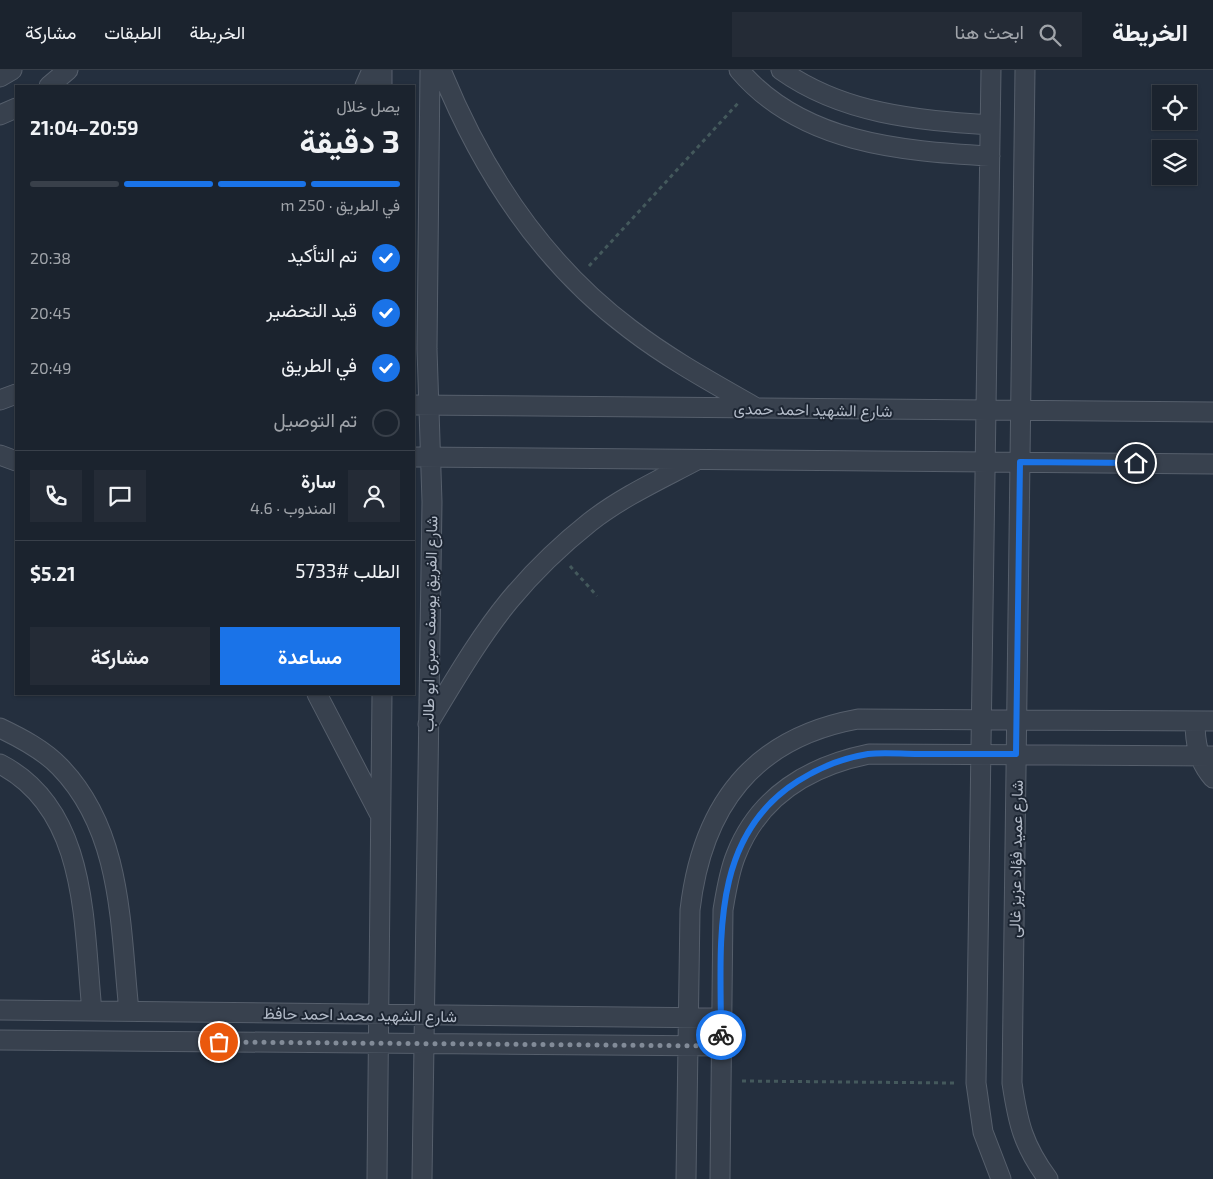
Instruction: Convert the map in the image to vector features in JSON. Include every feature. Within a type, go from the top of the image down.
[{"type":"street","points":[[0,77],[12,70]]},
{"type":"street","points":[[50,85],[68,70]]},
{"type":"street","points":[[366,85],[372,70]]},
{"type":"street","points":[[382,70],[382,85]]},
{"type":"street","name":"شارع الفريق يوسف صبرى ابو طالب","points":[[422,1179],[427,725],[432,502],[422,457],[421,405],[430,70]]},
{"type":"street","points":[[441,70],[457,110],[489,172],[528,229],[575,281],[630,329],[691,370],[757,408]]},
{"type":"street","points":[[739,70],[753,86],[786,112],[823,130],[862,141],[903,148],[990,156]]},
{"type":"street","points":[[781,70],[810,89],[841,102],[879,112],[990,125]]},
{"type":"street","points":[[991,70],[976,1083],[983,1132],[1001,1179]]},
{"type":"street","name":"شارع عميد فؤاد عزيز غالى","points":[[1025,70],[1012,1083],[1017,1121],[1032,1157],[1048,1179]]},
{"type":"street","points":[[0,115],[15,108]]},
{"type":"street","points":[[0,401],[15,394]]},
{"type":"street","points":[[0,401],[15,403]]},
{"type":"street","name":"شارع الشهيد احمد حمدى","points":[[421,405],[1213,412]]},
{"type":"street","points":[[0,453],[15,452]]},
{"type":"street","points":[[0,453],[15,460]]},
{"type":"street","points":[[422,457],[1213,464]]},
{"type":"street","points":[[427,725],[469,658],[509,601],[557,550],[592,521],[630,496],[699,460]]},
{"type":"street","points":[[319,695],[380,816]]},
{"type":"street","points":[[377,1179],[382,695]]},
{"type":"street","points":[[686,1179],[690,910],[693,882],[700,854],[710,828],[723,804],[740,781],[758,762],[780,746],[804,733],[830,724],[858,719],[886,717],[1204,721],[1195,738],[1206,755],[1213,778]]},
{"type":"street","points":[[0,728],[30,743],[60,766],[84,796],[102,830],[112,866],[118,904],[128,1011]]},
{"type":"street","points":[[720,1179],[723,910],[728,882],[740,846],[748,829],[766,806],[788,787],[817,769],[843,759],[869,754],[1206,755]]},
{"type":"street","points":[[0,764],[19,774],[42,796],[59,823],[74,856],[81,901],[92,1011]]},
{"type":"street","name":"شارع الشهيد محمد احمد حافظ","points":[[0,1010],[721,1018]]},
{"type":"street","name":"شارع الشهيد محمد احمد حافظ","points":[[0,1040],[721,1046]]},
{"type":"path","points":[[575,281],[753,86]]},
{"type":"path","points":[[557,550],[596,596]]},
{"type":"path","points":[[720,1081],[976,1083]]},
{"type":"way so far","points":[[219,1042],[721,1046],[721,1035]]},
{"type":"route","points":[[721,1035],[723,910],[735,855],[748,829],[766,806],[788,787],[817,769],[843,759],[869,754],[896,753],[1016,754],[1020,462],[1136,463]]}]
